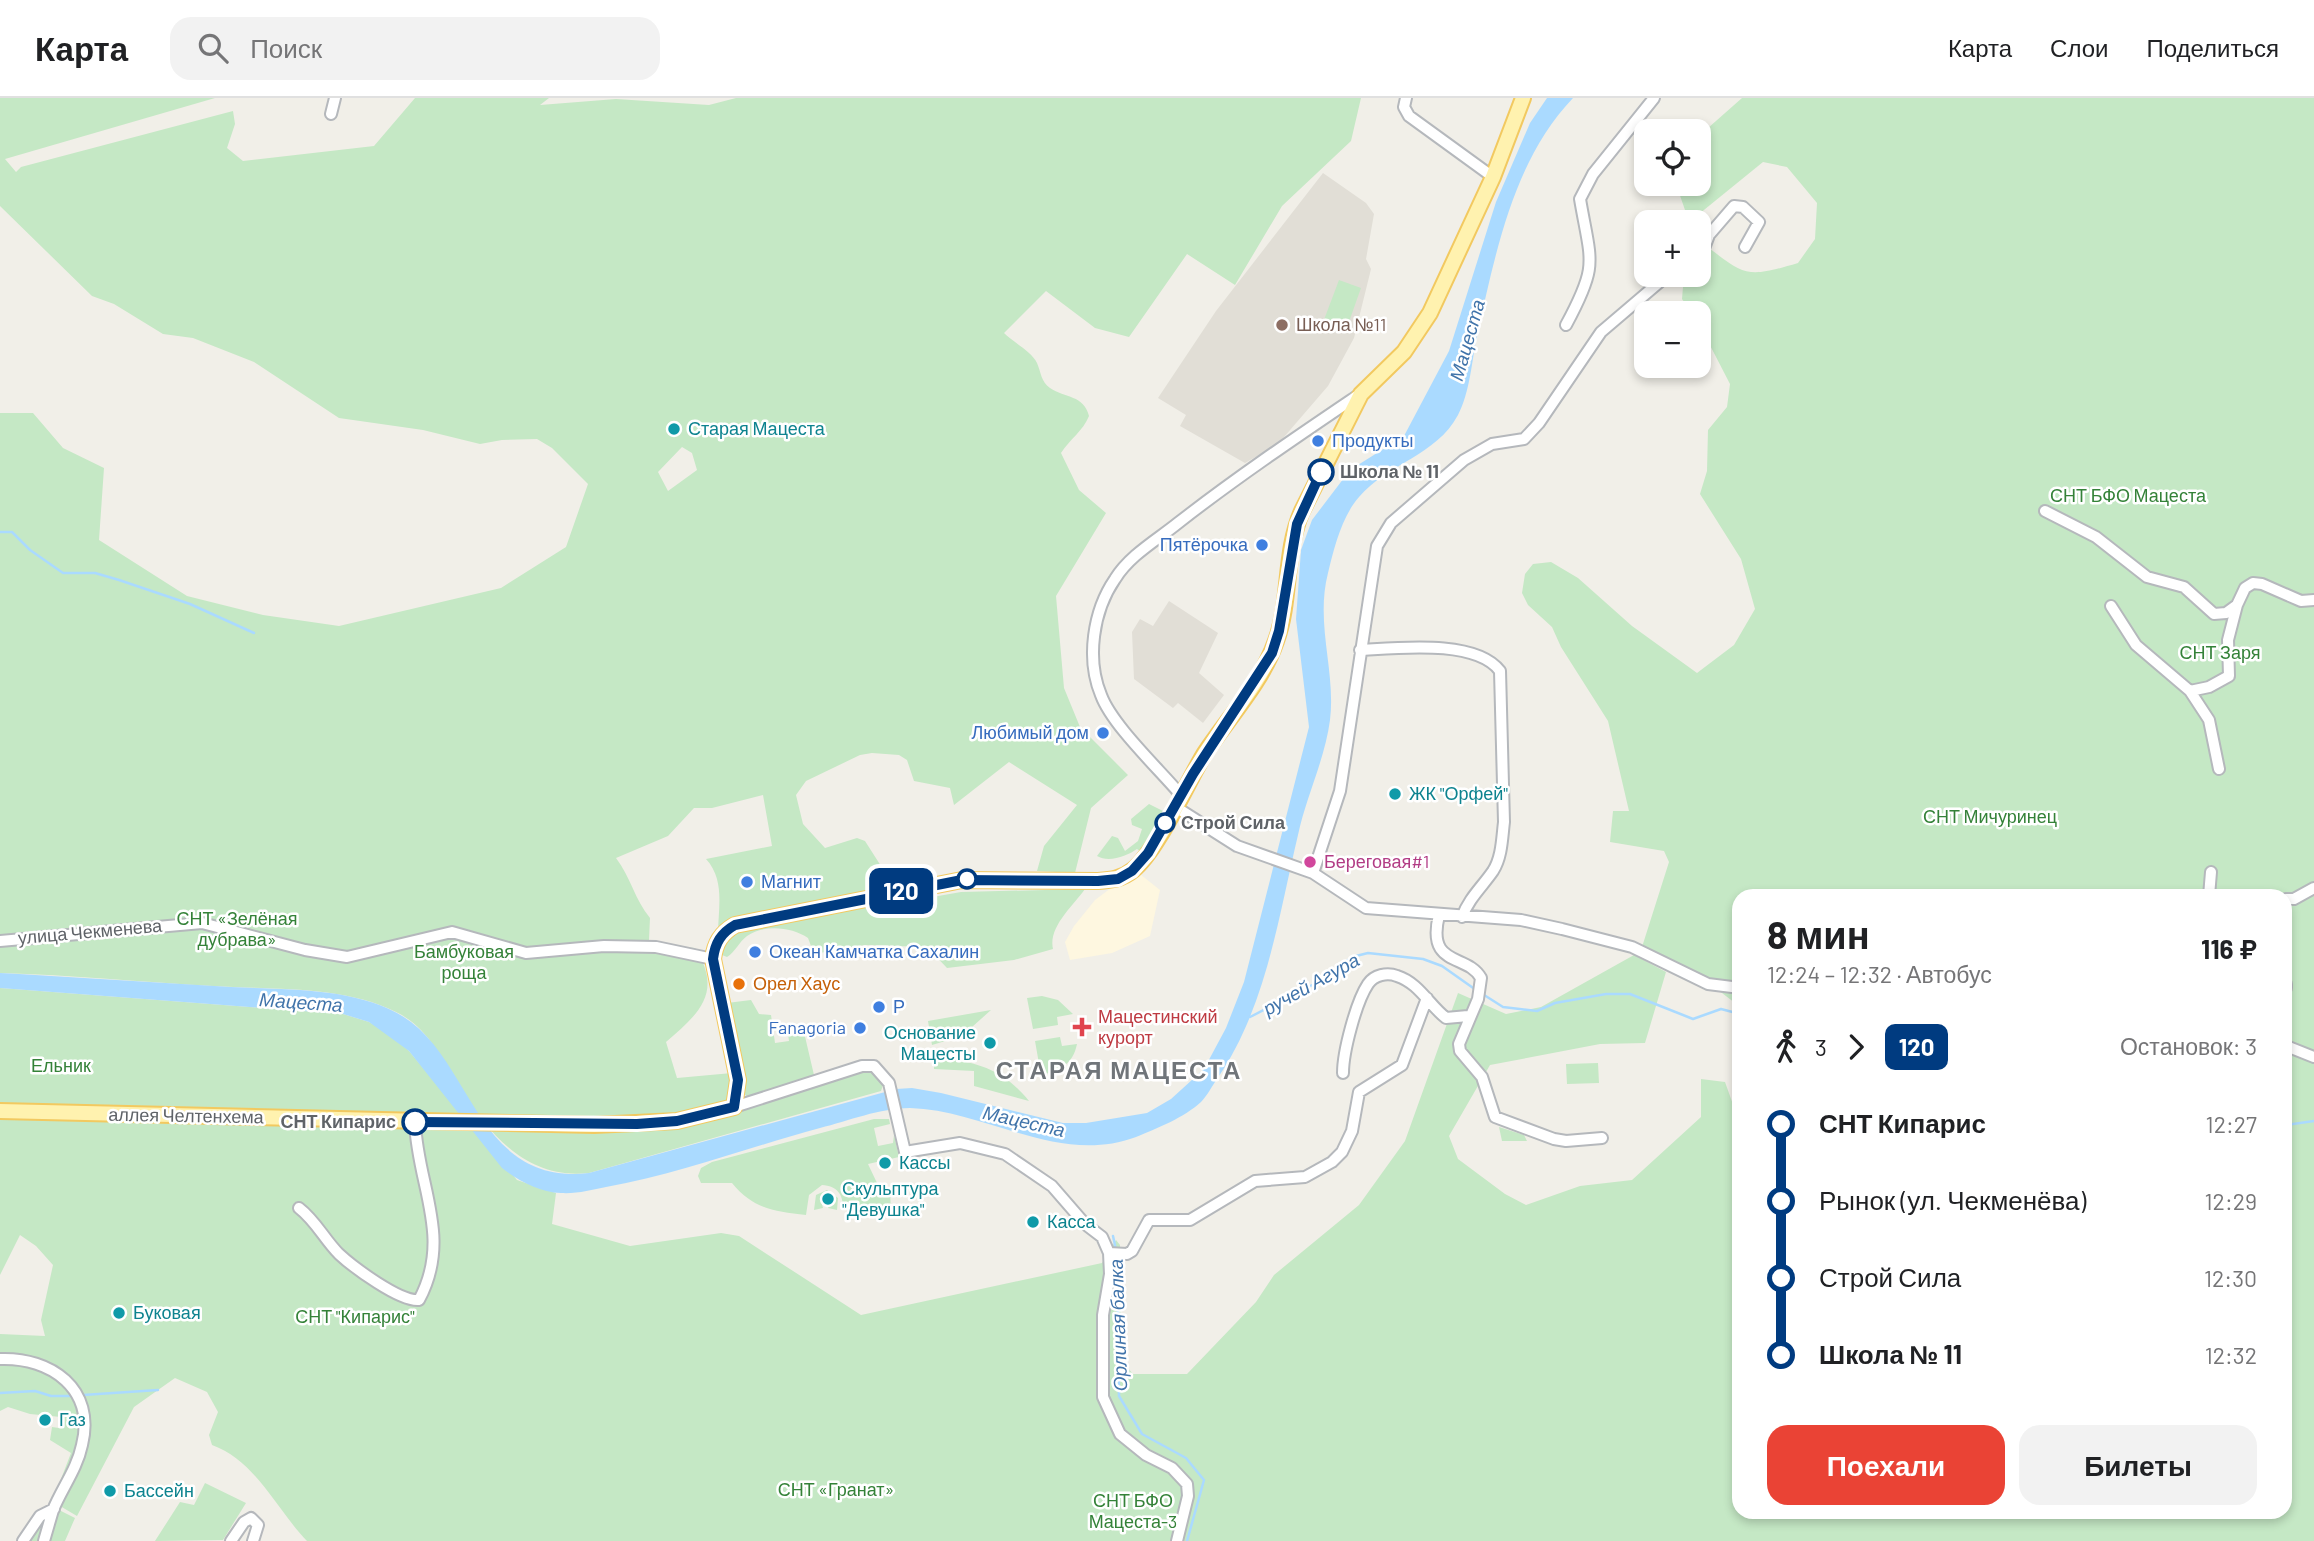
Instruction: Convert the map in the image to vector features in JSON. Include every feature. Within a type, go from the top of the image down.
[{"type":"main road","points":[[734,1107],[738,1080],[713,959],[719,939],[735,925],[972,879],[1118,879],[1132,871],[1148,853],[1177,800],[1272,653],[1279,631],[1297,524],[1345,421],[1361,394],[1391,366],[1418,334],[1493,177],[1523,98]]},
{"type":"main road","name":"аллея Челтенхема","points":[[0,1111],[415,1122],[637,1124],[677,1121],[734,1107]]},
{"type":"street","points":[[331,114],[335,98]]},
{"type":"street","points":[[1406,98],[1405,107],[1409,116],[1493,177]]},
{"type":"street","points":[[1566,325],[1590,276],[1591,250],[1580,199],[1593,174],[1654,98]]},
{"type":"street","points":[[1711,233],[1734,206],[1743,207],[1759,222],[1745,247]]},
{"type":"street","points":[[1313,873],[1340,791],[1360,650],[1377,546],[1382,533],[1416,499],[1464,460],[1492,444],[1524,439],[1539,423],[1601,332],[1633,308],[1654,287]]},
{"type":"street","points":[[1361,394],[1238,477],[1145,548],[1120,572],[1105,596],[1095,629],[1094,666],[1100,694],[1110,712],[1177,800],[1255,854],[1313,873],[1366,908],[1521,920],[1632,947],[1708,984],[1732,987]]},
{"type":"street","points":[[2045,511],[2096,537],[2147,577],[2184,587],[2214,614],[2226,613],[2237,604]]},
{"type":"street","points":[[2190,691],[2209,687],[2229,676],[2228,640],[2237,604],[2245,588],[2253,583],[2271,586],[2301,601],[2314,600]]},
{"type":"street","points":[[2110,606],[2136,645],[2190,691],[2209,720],[2218,769]]},
{"type":"street","points":[[1360,650],[1455,649],[1484,656],[1500,671],[1504,815],[1502,846],[1493,871],[1466,906],[1462,917]]},
{"type":"street","points":[[2210,889],[2211,872]]},
{"type":"street","points":[[2292,899],[2314,888]]},
{"type":"street","points":[[1439,915],[1436,936],[1441,949],[1452,960],[1477,972],[1481,986],[1478,999],[1459,1038],[1460,1051],[1482,1077],[1495,1117],[1554,1139],[1566,1141],[1602,1138]]},
{"type":"street","name":"улица Чекменева","points":[[0,940],[202,923],[305,950],[347,957],[452,932],[526,953],[626,946],[656,947],[713,959]]},
{"type":"street","points":[[1343,1073],[1343,1054],[1372,980],[1385,974],[1395,975],[1415,986],[1446,1018],[1468,1016]]},
{"type":"street","points":[[1177,1541],[1188,1496],[1187,1484],[1172,1468],[1146,1455],[1120,1434],[1102,1397],[1102,1348],[1110,1273],[1109,1253],[1127,1254],[1132,1251],[1149,1220],[1190,1220],[1255,1181],[1305,1177],[1332,1162],[1342,1152],[1352,1131],[1360,1092],[1399,1069],[1404,1061],[1427,998]]},
{"type":"street","points":[[2292,1048],[2314,1056]]},
{"type":"street","name":"аллея Челтенхема","points":[[734,1107],[862,1066],[874,1066],[884,1074],[890,1084],[905,1153],[960,1143],[1005,1154],[1052,1186],[1085,1224],[1098,1232],[1109,1253]]},
{"type":"street","points":[[299,1208],[314,1220],[338,1253],[381,1285],[413,1300],[419,1300],[436,1242],[431,1208],[416,1149],[415,1122]]},
{"type":"street","points":[[0,1359],[31,1362],[51,1370],[72,1384],[77,1394],[83,1444],[54,1509],[44,1541]]},
{"type":"street","points":[[23,1541],[40,1516],[54,1509]]},
{"type":"street","points":[[230,1541],[244,1522],[251,1518],[258,1525],[253,1541]]},
{"type":"shaded area","name":"Школа №11","points":[[1323,173],[1366,203],[1374,214],[1366,259],[1371,269],[1354,338],[1328,386],[1278,444],[1245,463],[1180,426],[1186,415],[1158,398],[1216,311]]},
{"type":"shaded area","points":[[1169,601],[1218,633],[1199,673],[1224,695],[1203,723],[1178,703],[1173,708],[1134,679],[1132,632],[1140,619],[1153,626]]},
{"type":"shaded area","points":[[1135,870],[1160,890],[1150,936],[1112,953],[1070,960],[1065,942],[1074,926],[1095,900]]},
{"type":"green space","points":[[0,98],[215,98],[5,159],[16,172],[21,167],[233,111],[235,124],[227,148],[243,161],[374,146],[415,98],[549,98],[540,105],[616,99],[709,105],[736,98],[1361,98],[1351,141],[1282,206],[1235,285],[1187,254],[1129,337],[1095,328],[1046,291],[1004,333],[1035,359],[1047,386],[1078,401],[1087,409],[1089,416],[1061,453],[1079,490],[1106,513],[1056,596],[1064,688],[1080,727],[1128,775],[1091,808],[1075,873],[1037,871],[1044,846],[1077,805],[1009,762],[954,805],[950,788],[914,781],[907,760],[899,755],[872,753],[860,755],[806,781],[796,795],[803,824],[825,848],[857,838],[865,841],[904,902],[961,892],[1085,889],[1058,925],[1052,941],[1053,949],[1014,960],[947,968],[927,947],[865,945],[814,954],[808,938],[786,929],[770,928],[747,936],[727,957],[722,955],[719,945],[718,882],[706,859],[772,846],[763,795],[712,808],[694,808],[668,836],[616,858],[650,918],[649,940],[656,945],[695,948],[707,977],[704,1001],[698,1011],[666,1042],[677,1078],[732,1073],[729,1107],[862,1069],[875,1070],[885,1079],[881,1091],[589,1173],[547,1169],[512,1151],[484,1122],[426,1035],[396,1012],[375,1003],[306,990],[0,973],[0,413],[33,413],[63,448],[104,468],[99,540],[187,596],[263,615],[339,626],[501,588],[566,547],[588,484],[552,448],[537,439],[480,444],[423,430],[339,418],[254,362],[193,338],[163,334],[114,304],[92,296],[0,206]],"holes":[[[682,447],[692,453],[697,470],[668,491],[658,472]]]},
{"type":"green space","points":[[1742,98],[2314,98],[2314,1541],[307,1541],[253,1474],[227,1452],[212,1445],[209,1435],[218,1412],[207,1392],[175,1378],[134,1407],[77,1516],[60,1506],[62,1495],[56,1492],[71,1453],[50,1440],[52,1427],[59,1428],[61,1417],[30,1414],[8,1407],[0,1411],[0,1334],[45,1336],[41,1320],[53,1265],[36,1246],[20,1235],[0,1275],[0,988],[343,1014],[369,1022],[390,1034],[409,1051],[517,1180],[556,1193],[552,1224],[630,1246],[721,1233],[739,1236],[861,1315],[1102,1263],[1116,1240],[1120,1245],[1121,1360],[1133,1374],[1187,1374],[1256,1302],[1274,1275],[1359,1205],[1405,1141],[1458,993],[1506,1014],[1541,1007],[1634,955],[1666,972],[1645,1043],[1600,1044],[1490,1065],[1449,1136],[1458,1159],[1505,1194],[1526,1205],[1580,1186],[1632,1180],[1701,1117],[1701,1079],[1725,1082],[1732,1102],[1732,1519],[2292,1519],[2292,889],[1732,889],[1732,1001],[1642,947],[1669,862],[1664,851],[1610,842],[1613,811],[1629,811],[1608,721],[1561,647],[1552,627],[1528,605],[1522,593],[1525,574],[1533,564],[1551,562],[1578,578],[1632,626],[1697,673],[1734,645],[1755,609],[1741,559],[1700,494],[1707,471],[1708,430],[1727,407],[1730,384],[1711,347],[1711,301],[1683,301],[1683,287],[1711,287],[1711,249],[1729,263],[1748,272],[1768,271],[1798,263],[1815,239],[1817,203],[1787,167],[1763,162],[1704,210],[1685,210],[1680,196],[1711,196],[1711,125]]},
{"type":"green space","points":[[1339,280],[1361,288],[1345,333],[1322,325]]},
{"type":"green space","points":[[1149,804],[1163,811],[1141,852],[1137,849],[1112,859],[1097,856],[1112,836],[1118,838],[1125,851],[1138,841],[1142,829],[1132,825],[1131,819]]},
{"type":"green space","points":[[1042,996],[1058,1000],[1073,1014],[1057,1017],[1058,1025],[1033,1029],[1027,998]]},
{"type":"green space","points":[[751,1000],[759,1014],[771,1015],[775,1043],[789,1041],[787,1028],[803,1028],[814,1075],[748,1097],[743,1093],[727,1003]]},
{"type":"green space","points":[[991,1010],[962,1036],[932,1045],[928,1021]]},
{"type":"green space","points":[[1060,1037],[1062,1046],[1077,1044],[1072,1057],[1060,1069],[1041,1075],[1035,1041]]},
{"type":"green space","points":[[934,1060],[972,1063],[993,1071],[1012,1083],[1029,1101],[974,1086],[974,1071],[934,1069]]},
{"type":"green space","points":[[1598,1063],[1599,1083],[1567,1084],[1566,1064]]},
{"type":"green space","points":[[874,1119],[889,1119],[890,1124],[874,1128],[878,1146],[893,1143],[894,1135],[899,1157],[868,1164],[877,1183],[890,1193],[891,1209],[865,1213],[862,1217],[843,1208],[842,1199],[835,1189],[822,1185],[809,1195],[806,1215],[784,1212],[756,1203],[732,1183],[701,1183],[698,1176],[701,1168],[712,1162]]},
{"type":"green space","points":[[1499,1127],[1524,1135],[1527,1141],[1502,1141]]},
{"type":"green space","points":[[827,1190],[838,1198],[837,1210],[828,1208],[831,1196],[825,1193],[820,1197],[823,1208],[814,1210],[816,1195]]},
{"type":"green space","points":[[205,1483],[246,1503],[223,1540],[155,1541],[180,1502],[194,1505]]},
{"type":"green space","points":[[57,1509],[75,1518],[65,1541],[24,1541],[30,1528]]},
{"type":"water","name":"Мацеста","points":[[1547,98],[1573,98],[1552,123],[1535,150],[1510,209],[1477,335],[1468,386],[1458,415],[1449,429],[1425,450],[1371,485],[1353,505],[1339,533],[1330,563],[1324,611],[1330,720],[1324,749],[1301,821],[1277,930],[1259,993],[1234,1052],[1203,1100],[1179,1118],[1136,1137],[1107,1144],[1078,1145],[1050,1141],[938,1111],[910,1108],[887,1110],[633,1182],[578,1192],[553,1192],[530,1185],[502,1168],[409,1051],[369,1022],[343,1014],[0,988],[0,973],[316,991],[358,998],[397,1013],[422,1032],[443,1057],[497,1139],[521,1159],[551,1171],[589,1173],[896,1089],[912,1088],[941,1093],[1063,1123],[1086,1123],[1147,1113],[1171,1099],[1204,1069],[1226,1028],[1244,982],[1309,727],[1296,619],[1301,550],[1312,520],[1350,470],[1404,436],[1449,351],[1496,202],[1530,123]]},
{"type":"waterway","points":[[0,532],[12,532],[30,550],[63,573],[95,573],[119,580],[190,604],[254,633]]},
{"type":"waterway","name":"ручей Агура","points":[[1250,1017],[1322,980],[1352,957],[1368,953],[1423,959],[1442,966],[1476,990]]},
{"type":"waterway","name":"ручей Агура","points":[[1481,993],[1503,1007],[1537,1011],[1555,1003],[1606,994],[1630,994],[1693,1019],[1721,1009],[1732,1012]]},
{"type":"waterway","name":"ручей Агура","points":[[2292,1124],[2314,1121]]},
{"type":"waterway","name":"Орлиная балка","points":[[1113,1236],[1116,1250]]},
{"type":"waterway","name":"Орлиная балка","points":[[1117,1257],[1119,1396],[1142,1434],[1186,1458],[1204,1480],[1187,1541]]},
{"type":"waterway","points":[[83,1395],[158,1390]]},
{"type":"waterway","points":[[0,1393],[35,1391],[51,1396],[72,1396]]},
{"type":"bus line","name":"120","points":[[415,1122],[637,1124],[677,1121],[734,1107],[738,1080],[713,959],[714,950],[726,930],[735,925],[962,880],[1098,881],[1118,879],[1132,871],[1155,843],[1180,794],[1272,653],[1279,631],[1297,524],[1321,472]]},
{"type":"place","name":"Школа №11","points":[[1282,325]]},
{"type":"place","name":"Старая Мацеста","points":[[674,429]]},
{"type":"place","name":"Продукты","points":[[1318,441]]},
{"type":"place","name":"Школа № 11","points":[[1321,472]]},
{"type":"place","name":"Пятёрочка","points":[[1262,545]]},
{"type":"place","name":"Любимый дом","points":[[1103,733]]},
{"type":"place","name":"ЖК \"Орфей\"","points":[[1395,794]]},
{"type":"place","name":"Строй Сила","points":[[1165,823]]},
{"type":"place","name":"Береговая#1","points":[[1310,862]]},
{"type":"place","name":"Магнит","points":[[747,882]]},
{"type":"place","name":"Океан Камчатка Сахалин","points":[[755,952]]},
{"type":"place","name":"Орел Хаус","points":[[739,984]]},
{"type":"place","name":"Р","points":[[879,1007]]},
{"type":"place","name":"Мацестинский курорт","points":[[1082,1027]]},
{"type":"place","name":"Fanagoria","points":[[860,1028]]},
{"type":"place","name":"Основание Мацесты","points":[[990,1043]]},
{"type":"place","name":"СНТ Кипарис","points":[[415,1122]]},
{"type":"place","name":"Кассы","points":[[885,1163]]},
{"type":"place","name":"Скульптура \"Девушка\"","points":[[828,1199]]},
{"type":"place","name":"Касса","points":[[1033,1222]]},
{"type":"place","name":"Буковая","points":[[119,1313]]},
{"type":"place","name":"Газ","points":[[45,1420]]},
{"type":"place","name":"Бассейн","points":[[110,1491]]},
{"type":"district","name":"СТАРАЯ МАЦЕСТА","points":[[1119,1071]]},
{"type":"park label","name":"СНТ БФО Мацеста","points":[[2128,496]]},
{"type":"park label","name":"СНТ Заря","points":[[2220,653]]},
{"type":"park label","name":"СНТ Мичуринец","points":[[1990,817]]},
{"type":"park label","name":"СНТ «Зелёная дубрава»","points":[[237,929]]},
{"type":"park label","name":"Бамбуковая роща","points":[[464,962]]},
{"type":"park label","name":"Ельник","points":[[61,1066]]},
{"type":"park label","name":"СНТ \"Кипарис\"","points":[[355,1317]]},
{"type":"park label","name":"СНТ «Гранат»","points":[[836,1490]]},
{"type":"park label","name":"СНТ БФО Мацеста-3","points":[[1133,1511]]}]
